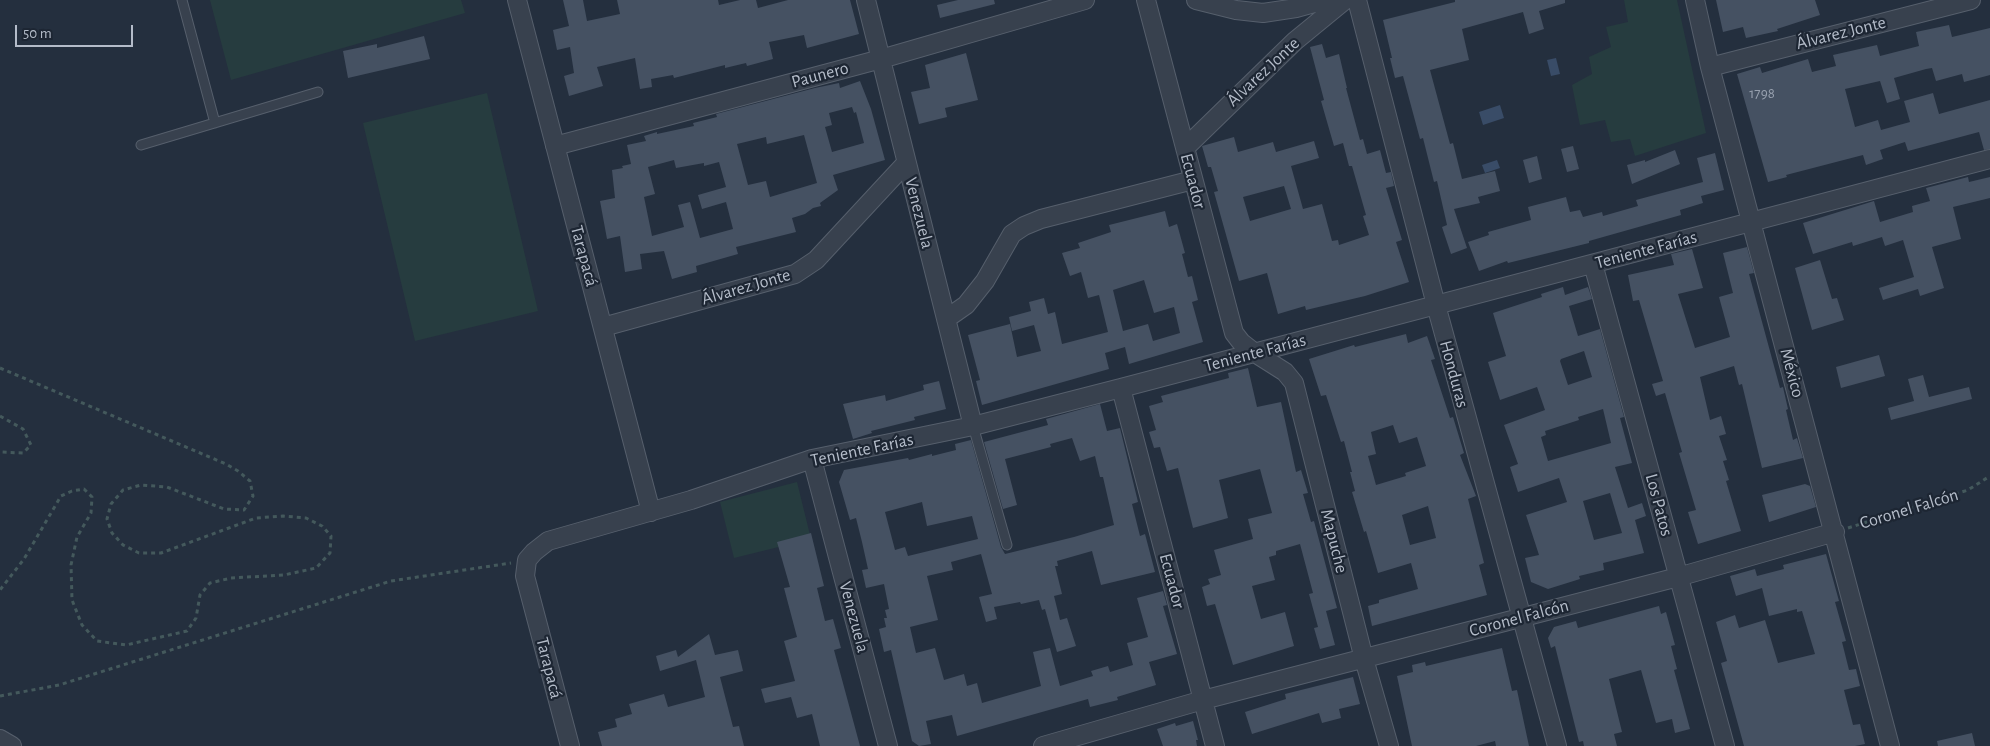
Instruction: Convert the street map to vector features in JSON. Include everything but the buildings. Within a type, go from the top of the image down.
[{"type":"street","name":"Tarapacá","points":[[517,0],[651,512]]},
{"type":"street","name":"Venezuela","points":[[866,0],[973,426]]},
{"type":"street","name":"Paunero","points":[[555,146],[881,59],[1085,0]]},
{"type":"street","name":"Ecuador","points":[[1146,0],[1234,333],[1241,342],[1255,353]]},
{"type":"street","points":[[1196,0],[1236,10],[1263,13],[1296,8],[1325,0]]},
{"type":"street","name":"Álvarez Jonte","points":[[1185,148],[1295,41],[1345,0]]},
{"type":"street","name":"Honduras","points":[[1357,0],[1436,305],[1557,746]]},
{"type":"street","name":"México","points":[[1695,0],[1710,67],[1835,532],[1890,746]]},
{"type":"street","name":"Álvarez Jonte","points":[[1710,67],[1971,0]]},
{"type":"street","name":"Teniente Farías","points":[[527,560],[548,541],[651,512],[812,459],[973,426],[1990,159]]},
{"type":"street","name":"Álvarez Jonte","points":[[603,327],[795,274],[816,260],[906,163]]},
{"type":"street","points":[[946,319],[966,305],[985,281],[1012,234],[1024,226],[1040,219],[1193,180]]},
{"type":"street","name":"Los Patos","points":[[1593,264],[1726,746]]},
{"type":"street","name":"Mapuche","points":[[1255,353],[1285,372],[1294,383],[1364,659],[1389,746]]},
{"type":"street","name":"Ecuador","points":[[1121,388],[1215,746]]},
{"type":"street","name":"Venezuela","points":[[812,459],[888,746]]},
{"type":"street","name":"Coronel Falcón","points":[[1043,746],[1203,700],[1678,577],[1835,532]]},
{"type":"street","name":"Tarapacá","points":[[527,560],[525,576],[570,746]]},
{"type":"street","points":[[0,739],[12,746]]},
{"type":"lane","points":[[182,0],[215,123]]},
{"type":"lane","points":[[141,145],[318,92]]},
{"type":"lane","points":[[973,426],[1007,545]]},
{"type":"path","points":[[0,368],[226,464],[238,470],[250,482],[253,496],[244,510],[224,509],[167,487],[141,485],[123,490],[111,504],[107,519],[112,533],[122,545],[139,553],[161,553],[256,518],[282,516],[306,518],[322,526],[331,536],[330,553],[316,568],[284,575],[231,578],[210,583],[200,595],[196,618],[187,631],[126,645],[97,641],[82,625],[72,600],[71,565],[77,537],[91,513],[92,497],[84,489],[72,491],[61,496],[24,559],[0,590]]},
{"type":"path","points":[[0,416],[23,429],[31,445],[22,453],[0,452]]},
{"type":"path","name":"Coronel Falcón","points":[[1835,532],[1968,490],[1990,476]]},
{"type":"path","points":[[0,696],[60,685],[391,581],[527,560]]},
{"type":"green space","points":[[210,0],[461,0],[465,13],[231,80]]},
{"type":"green space","points":[[1624,0],[1677,0],[1706,133],[1635,156],[1630,139],[1611,142],[1605,120],[1580,125],[1572,85],[1592,74],[1589,57],[1611,47],[1606,27],[1628,22]]},
{"type":"green space","points":[[487,93],[538,311],[415,341],[363,123]]},
{"type":"green space","points":[[797,482],[811,539],[734,558],[720,502]]},
{"type":"water","points":[[1556,58],[1560,74],[1551,76],[1547,60]]},
{"type":"water","points":[[1500,105],[1504,118],[1483,125],[1479,112]]},
{"type":"water","points":[[1497,160],[1500,168],[1485,173],[1482,165]]}]
